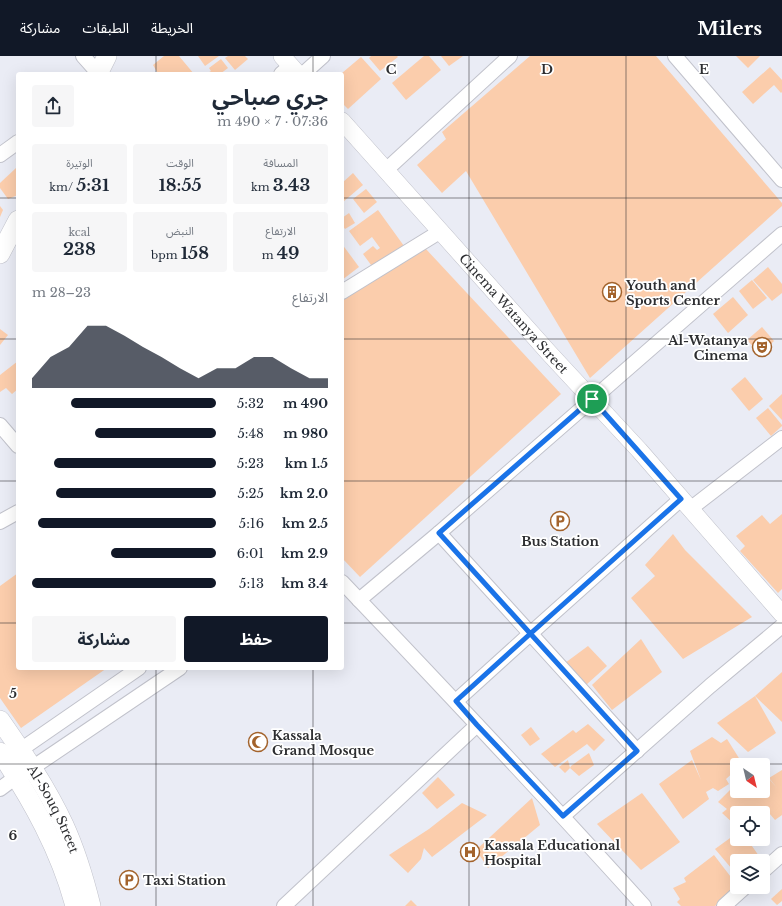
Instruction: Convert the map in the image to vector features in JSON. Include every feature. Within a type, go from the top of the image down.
[{"type":"main road","points":[[99,72],[107,56]]},
{"type":"main road","points":[[0,254],[16,226]]},
{"type":"main road","name":"Al-Souq Street","points":[[0,720],[6,756],[24,772],[52,802],[72,842],[82,871],[91,906]]},
{"type":"main road","name":"Al-Souq Street","points":[[24,772],[66,876],[75,906]]},
{"type":"street","points":[[83,56],[96,72]]},
{"type":"street","points":[[291,69],[323,56]]},
{"type":"street","points":[[386,170],[510,56]]},
{"type":"street","points":[[675,56],[782,180]]},
{"type":"street","name":"Cinema Watanya Street","points":[[344,123],[686,504],[782,614]]},
{"type":"street","points":[[0,155],[16,143]]},
{"type":"street","points":[[344,291],[441,231]]},
{"type":"street","points":[[359,600],[439,533],[782,236]]},
{"type":"street","points":[[0,425],[16,444]]},
{"type":"street","points":[[456,701],[530,634],[686,504],[782,438]]},
{"type":"street","points":[[0,522],[16,513]]},
{"type":"street","points":[[439,533],[637,751]]},
{"type":"street","points":[[344,584],[456,701],[644,906]]},
{"type":"street","points":[[563,816],[710,686],[782,626]]},
{"type":"street","points":[[6,756],[137,670]]},
{"type":"street","points":[[0,789],[120,708],[163,673],[173,670]]},
{"type":"street","points":[[109,689],[120,708]]},
{"type":"street","points":[[63,720],[74,740]]},
{"type":"street","points":[[284,906],[477,725]]},
{"type":"street","points":[[770,865],[782,854]]},
{"type":"street","points":[[724,906],[737,894]]},
{"type":"building","points":[[164,56],[179,56],[192,72],[157,72],[153,65]]},
{"type":"building","points":[[198,56],[219,56],[205,66]]},
{"type":"building","points":[[228,56],[245,56],[248,59],[235,70],[225,58]]},
{"type":"building","points":[[371,56],[398,57],[380,71],[369,58]]},
{"type":"building","points":[[424,56],[429,56],[441,70],[406,100],[392,83]]},
{"type":"building","points":[[441,56],[463,56],[449,66]]},
{"type":"building","name":"Youth and Sports Center","points":[[530,56],[656,56],[782,203],[782,206],[590,378],[466,171],[442,193],[417,165],[446,139],[442,132]]},
{"type":"building","points":[[736,56],[760,56],[748,68]]},
{"type":"building","points":[[361,57],[381,79],[348,109],[344,105],[343,72]]},
{"type":"building","points":[[221,59],[228,68],[223,72],[209,72],[211,71],[209,68]]},
{"type":"building","points":[[770,67],[782,80],[782,92],[781,93],[774,85],[753,104],[742,92]]},
{"type":"building","points":[[16,168],[16,196],[8,199],[0,188],[0,183]]},
{"type":"building","points":[[353,173],[363,185],[344,201],[344,181]]},
{"type":"building","points":[[366,189],[377,202],[364,213],[353,199]]},
{"type":"building","points":[[0,206],[3,210],[0,217]]},
{"type":"building","points":[[378,210],[404,246],[374,269],[363,254],[373,246],[377,250],[380,248],[372,237],[360,246],[349,231]]},
{"type":"building","points":[[349,213],[355,223],[345,229],[344,217]]},
{"type":"building","points":[[344,247],[359,267],[344,278]]},
{"type":"building","points":[[425,248],[561,394],[360,577],[344,560],[344,300]]},
{"type":"building","points":[[768,267],[782,284],[782,293],[772,301],[753,280]]},
{"type":"building","points":[[752,280],[767,298],[753,309],[739,291]]},
{"type":"building","points":[[733,297],[748,315],[728,333],[713,314]]},
{"type":"building","points":[[762,327],[774,341],[760,354],[747,340]]},
{"type":"building","points":[[0,329],[8,335],[0,345]]},
{"type":"building","points":[[16,363],[16,391],[12,394],[6,388],[0,392],[0,375]]},
{"type":"building","points":[[745,377],[763,399],[749,411],[731,389]]},
{"type":"building","points":[[782,394],[782,420],[769,406]]},
{"type":"building","points":[[768,408],[782,425],[771,436],[756,418]]},
{"type":"building","points":[[782,514],[782,589],[778,593],[740,551],[745,546],[736,536],[762,515],[770,524]]},
{"type":"building","points":[[673,534],[685,550],[752,617],[683,659],[631,598],[655,576],[645,565]]},
{"type":"building","points":[[16,574],[16,670],[104,670],[21,728],[0,698],[0,586]]},
{"type":"building","points":[[641,639],[662,672],[612,710],[592,685]]},
{"type":"building","points":[[588,646],[607,666],[586,685],[565,663]]},
{"type":"building","points":[[782,672],[782,722],[755,696]]},
{"type":"building","points":[[755,696],[776,733],[748,752],[717,723]]},
{"type":"building","points":[[588,724],[605,740],[594,751],[587,744],[555,767],[541,754],[573,730],[576,733]]},
{"type":"building","points":[[531,727],[540,739],[530,746],[521,735]]},
{"type":"building","points":[[712,737],[721,743],[727,739],[739,758],[730,758],[730,775],[726,779],[729,784],[718,791],[713,788],[706,792],[709,799],[683,819],[659,784],[692,760],[701,780],[690,751]]},
{"type":"building","points":[[589,753],[594,765],[579,776],[570,768]]},
{"type":"building","points":[[568,760],[570,768],[565,773],[559,767]]},
{"type":"building","points":[[782,770],[782,815],[775,820],[770,814],[770,806],[730,806],[730,820],[722,813],[727,809],[718,802],[730,790],[730,798],[770,798],[770,780],[777,788],[770,777]]},
{"type":"building","points":[[438,777],[455,795],[437,809],[422,793]]},
{"type":"building","points":[[642,793],[680,842],[641,870],[597,824]]},
{"type":"building","points":[[532,798],[540,825],[488,868],[476,850]]},
{"type":"building","points":[[462,803],[487,815],[432,857],[424,848],[421,859],[408,873],[389,855],[429,829]]},
{"type":"building","points":[[730,838],[730,846],[752,846],[758,854],[730,854],[730,867],[715,849]]},
{"type":"building","points":[[714,855],[730,876],[730,892],[715,906],[681,906],[677,902],[680,899],[673,888],[686,882],[684,878]]},
{"type":"building","points":[[782,889],[782,901],[777,905],[771,899]]},
{"type":"building","points":[[411,900],[417,906],[405,906]]},
{"type":"place","name":"Youth and Sports Center","points":[[612,292]]},
{"type":"place","name":"Al-Watanya Cinema","points":[[762,347]]},
{"type":"place","name":"Bus Station","points":[[560,521]]},
{"type":"place","name":"Kassala Grand Mosque","points":[[258,742]]},
{"type":"place","name":"Kassala Educational Hospital","points":[[470,852]]},
{"type":"place","name":"Taxi Station","points":[[129,880]]},
{"type":"route","points":[[592,399],[439,533],[530,634],[637,751],[563,816],[456,701],[530,634],[681,499],[639,450],[592,399]]}]
